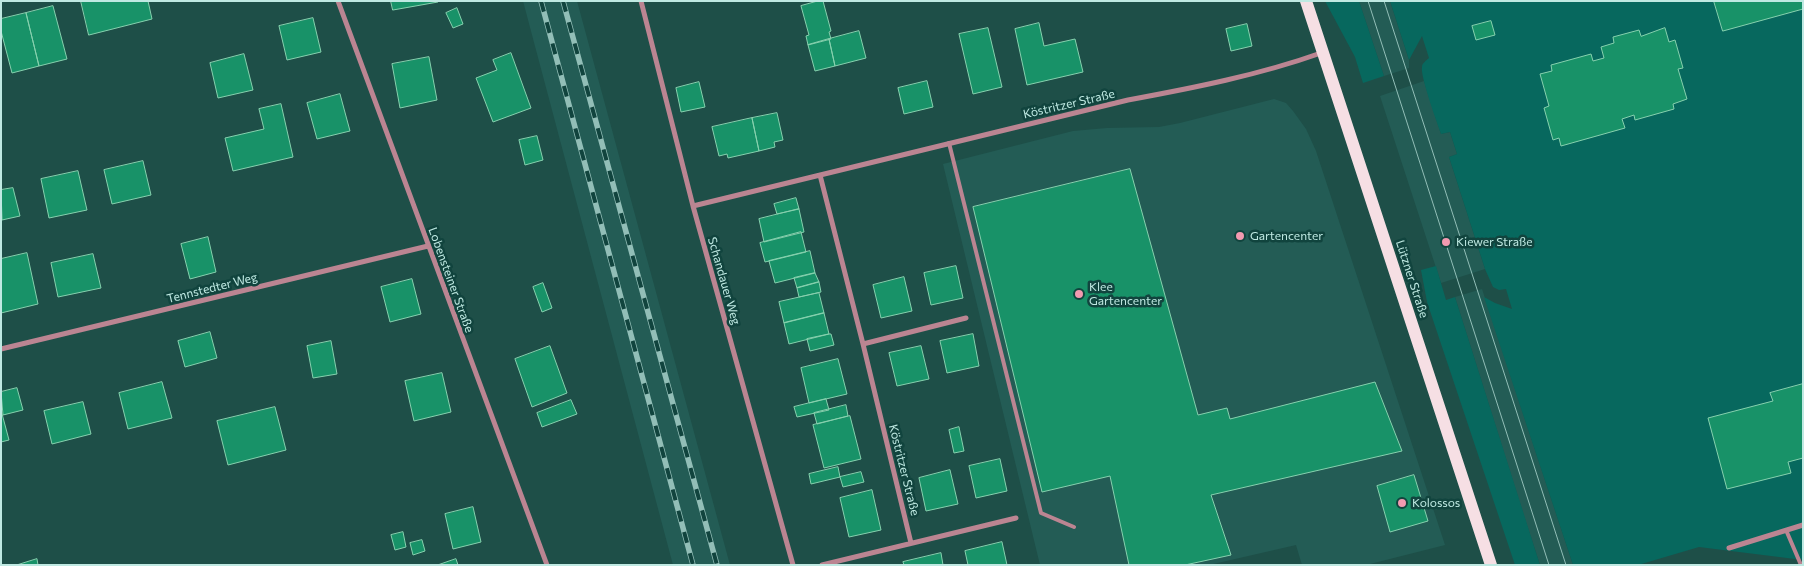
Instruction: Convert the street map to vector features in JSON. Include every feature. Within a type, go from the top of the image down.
[{"type":"main road","name":"Lützner Straße","points":[[1306,1],[1491,565]]},
{"type":"street","name":"Lobensteiner Straße","points":[[338,1],[547,565]]},
{"type":"street","name":"Schandauer Weg","points":[[641,1],[693,206],[793,565]]},
{"type":"street","name":"Köstritzer Straße","points":[[693,206],[1128,100],[1176,91],[1287,65],[1322,53]]},
{"type":"street","name":"Köstritzer Straße","points":[[820,175],[911,543]]},
{"type":"street","name":"Tennstedter Weg","points":[[1,349],[428,246]]},
{"type":"street","points":[[863,344],[966,318]]},
{"type":"street","points":[[822,565],[1016,518]]},
{"type":"street","points":[[1729,548],[1803,525]]},
{"type":"lane","points":[[949,143],[1041,513],[1074,527]]},
{"type":"lane","points":[[1786,530],[1801,565]]},
{"type":"shaded area","points":[[523,1],[577,1],[730,565],[673,565]]},
{"type":"shaded area","points":[[1359,1],[1390,1],[1409,60],[1409,68],[1384,76]]},
{"type":"shaded area","points":[[1424,81],[1441,134],[1450,132],[1457,154],[1449,157],[1485,269],[1441,283],[1380,96]]},
{"type":"shaded area","points":[[1274,99],[1286,103],[1293,111],[1306,129],[1316,151],[1445,545],[1366,565],[1302,565],[1296,545],[1209,565],[1040,565],[943,164],[1073,131],[1159,127]]},
{"type":"shaded area","points":[[1482,289],[1573,565],[1540,565],[1455,297]]},
{"type":"green space","points":[[1325,1],[1359,1],[1384,76],[1363,83],[1355,57]]},
{"type":"green space","points":[[1390,1],[1803,1],[1803,560],[1699,547],[1638,565],[1573,565],[1484,297],[1512,309],[1506,289],[1499,290],[1493,287],[1485,269],[1449,157],[1457,154],[1450,132],[1441,134],[1426,89],[1422,67],[1423,63],[1429,58],[1422,36],[1409,60]]},
{"type":"green space","points":[[1436,266],[1446,300],[1455,297],[1540,565],[1515,565],[1427,302],[1421,270]]},
{"type":"building","points":[[81,1],[148,1],[152,19],[89,35]]},
{"type":"building","points":[[391,1],[438,1],[438,2],[393,10]]},
{"type":"building","points":[[823,1],[831,31],[829,32],[831,39],[808,45],[806,36],[809,35],[801,6]]},
{"type":"building","points":[[1714,1],[1803,1],[1803,9],[1723,31]]},
{"type":"building","points":[[53,6],[67,59],[39,66],[26,13]]},
{"type":"building","points":[[457,8],[463,24],[453,28],[446,13]]},
{"type":"building","points":[[26,13],[39,66],[12,73],[1,31],[1,19]]},
{"type":"building","points":[[313,18],[321,52],[287,60],[279,26]]},
{"type":"building","points":[[1491,21],[1495,35],[1476,40],[1472,26]]},
{"type":"building","points":[[1039,23],[1044,46],[1075,39],[1083,72],[1027,85],[1015,29]]},
{"type":"building","points":[[1247,24],[1252,46],[1231,51],[1226,29]]},
{"type":"building","points":[[988,28],[1002,87],[973,94],[959,34]]},
{"type":"building","points":[[1665,28],[1669,42],[1675,40],[1683,68],[1678,69],[1687,99],[1673,104],[1674,109],[1635,120],[1634,115],[1622,119],[1625,128],[1561,146],[1559,138],[1553,140],[1544,108],[1549,106],[1540,74],[1552,71],[1551,65],[1591,54],[1593,61],[1604,58],[1601,47],[1614,43],[1613,37],[1639,30],[1641,36]]},
{"type":"building","points":[[859,31],[866,58],[835,66],[829,39]]},
{"type":"building","points":[[829,39],[835,66],[815,71],[808,45]]},
{"type":"building","points":[[511,53],[531,108],[493,122],[476,78],[497,70],[493,60]]},
{"type":"building","points":[[244,54],[253,90],[218,98],[210,63]]},
{"type":"building","points":[[429,57],[437,100],[400,108],[392,64]]},
{"type":"building","points":[[927,81],[933,107],[904,114],[898,88]]},
{"type":"building","points":[[699,82],[705,107],[681,112],[676,88]]},
{"type":"building","points":[[340,94],[350,131],[317,139],[307,103]]},
{"type":"building","points":[[281,104],[293,157],[233,171],[225,138],[264,129],[259,109]]},
{"type":"building","points":[[777,113],[783,140],[774,142],[775,147],[759,151],[752,118]]},
{"type":"building","points":[[752,118],[759,151],[728,158],[727,154],[719,156],[712,127]]},
{"type":"building","points":[[537,136],[543,160],[525,165],[519,140]]},
{"type":"building","points":[[143,161],[151,195],[112,204],[104,170]]},
{"type":"building","name":"Klee Gartencenter","points":[[1130,169],[1198,415],[1227,408],[1230,419],[1375,382],[1402,451],[1211,495],[1231,555],[1185,565],[1129,565],[1110,476],[1042,492],[973,207]]},
{"type":"building","points":[[78,171],[87,210],[49,218],[41,179]]},
{"type":"building","points":[[13,188],[20,216],[2,220],[1,190]]},
{"type":"building","points":[[796,198],[799,209],[777,214],[774,204]]},
{"type":"building","points":[[799,209],[804,232],[764,242],[759,219]]},
{"type":"building","points":[[801,232],[806,252],[765,262],[760,243]]},
{"type":"building","points":[[208,237],[216,272],[190,279],[181,244]]},
{"type":"building","points":[[810,251],[815,273],[775,283],[769,261]]},
{"type":"building","points":[[27,253],[38,304],[1,313],[1,259]]},
{"type":"building","points":[[93,254],[101,288],[58,297],[51,263]]},
{"type":"building","points":[[956,266],[963,298],[931,305],[924,273]]},
{"type":"building","points":[[815,273],[819,282],[797,288],[794,278]]},
{"type":"building","points":[[904,277],[912,311],[881,318],[873,285]]},
{"type":"building","points":[[412,279],[421,314],[390,322],[381,287]]},
{"type":"building","points":[[819,282],[821,292],[799,297],[797,288]]},
{"type":"building","points":[[543,283],[552,308],[542,312],[533,287]]},
{"type":"building","points":[[819,293],[824,313],[784,323],[779,302]]},
{"type":"building","points":[[824,313],[829,334],[789,344],[784,323]]},
{"type":"building","points":[[210,332],[217,358],[185,367],[178,341]]},
{"type":"building","points":[[831,334],[834,345],[810,351],[807,339]]},
{"type":"building","points":[[973,334],[979,366],[947,373],[940,341]]},
{"type":"building","points":[[331,341],[337,374],[313,378],[307,346]]},
{"type":"building","points":[[550,346],[567,393],[532,407],[515,359]]},
{"type":"building","points":[[921,346],[929,379],[897,386],[889,353]]},
{"type":"building","points":[[838,359],[847,394],[809,403],[801,368]]},
{"type":"building","points":[[442,373],[451,412],[414,421],[405,381]]},
{"type":"building","points":[[162,382],[172,418],[128,429],[119,393]]},
{"type":"building","points":[[1803,384],[1803,458],[1788,462],[1791,473],[1727,489],[1708,418],[1773,401],[1770,393]]},
{"type":"building","points":[[17,388],[23,410],[3,415],[1,392]]},
{"type":"building","points":[[826,399],[829,410],[797,417],[794,407]]},
{"type":"building","points":[[571,400],[577,414],[542,427],[537,413]]},
{"type":"building","points":[[83,402],[91,434],[52,444],[44,411]]},
{"type":"building","points":[[846,405],[848,416],[817,424],[814,413]]},
{"type":"building","points":[[275,407],[286,450],[228,465],[217,421]]},
{"type":"building","points":[[1,410],[9,440],[1,442]]},
{"type":"building","points":[[850,416],[861,459],[824,468],[813,425]]},
{"type":"building","points":[[959,427],[964,451],[954,453],[949,430]]},
{"type":"building","points":[[1000,459],[1007,491],[976,498],[969,466]]},
{"type":"building","points":[[838,467],[840,477],[811,484],[809,474]]},
{"type":"building","points":[[950,470],[958,504],[926,511],[919,478]]},
{"type":"building","points":[[861,472],[864,482],[843,487],[840,477]]},
{"type":"building","name":"Kolossos","points":[[1414,475],[1428,521],[1390,532],[1377,486]]},
{"type":"building","points":[[872,490],[881,530],[849,537],[840,498]]},
{"type":"building","points":[[473,507],[481,542],[453,549],[445,514]]},
{"type":"building","points":[[403,532],[406,547],[395,550],[391,535]]},
{"type":"building","points":[[422,540],[425,551],[413,555],[410,543]]},
{"type":"building","points":[[1002,542],[1007,565],[968,565],[965,551]]},
{"type":"building","points":[[941,553],[943,565],[904,565],[903,562]]},
{"type":"building","points":[[37,559],[38,565],[17,565]]},
{"type":"building","points":[[456,559],[458,565],[438,565]]},
{"type":"tram line","points":[[1368,1],[1549,565]]},
{"type":"tram line","points":[[1384,1],[1566,565]]},
{"type":"railway","points":[[541,1],[693,565]]},
{"type":"railway","points":[[563,1],[717,565]]},
{"type":"place","name":"Gartencenter","points":[[1240,236]]},
{"type":"place","name":"Kiewer Straße","points":[[1446,242]]},
{"type":"place","name":"Klee Gartencenter","points":[[1079,294]]},
{"type":"place","name":"Kolossos","points":[[1402,503]]}]
